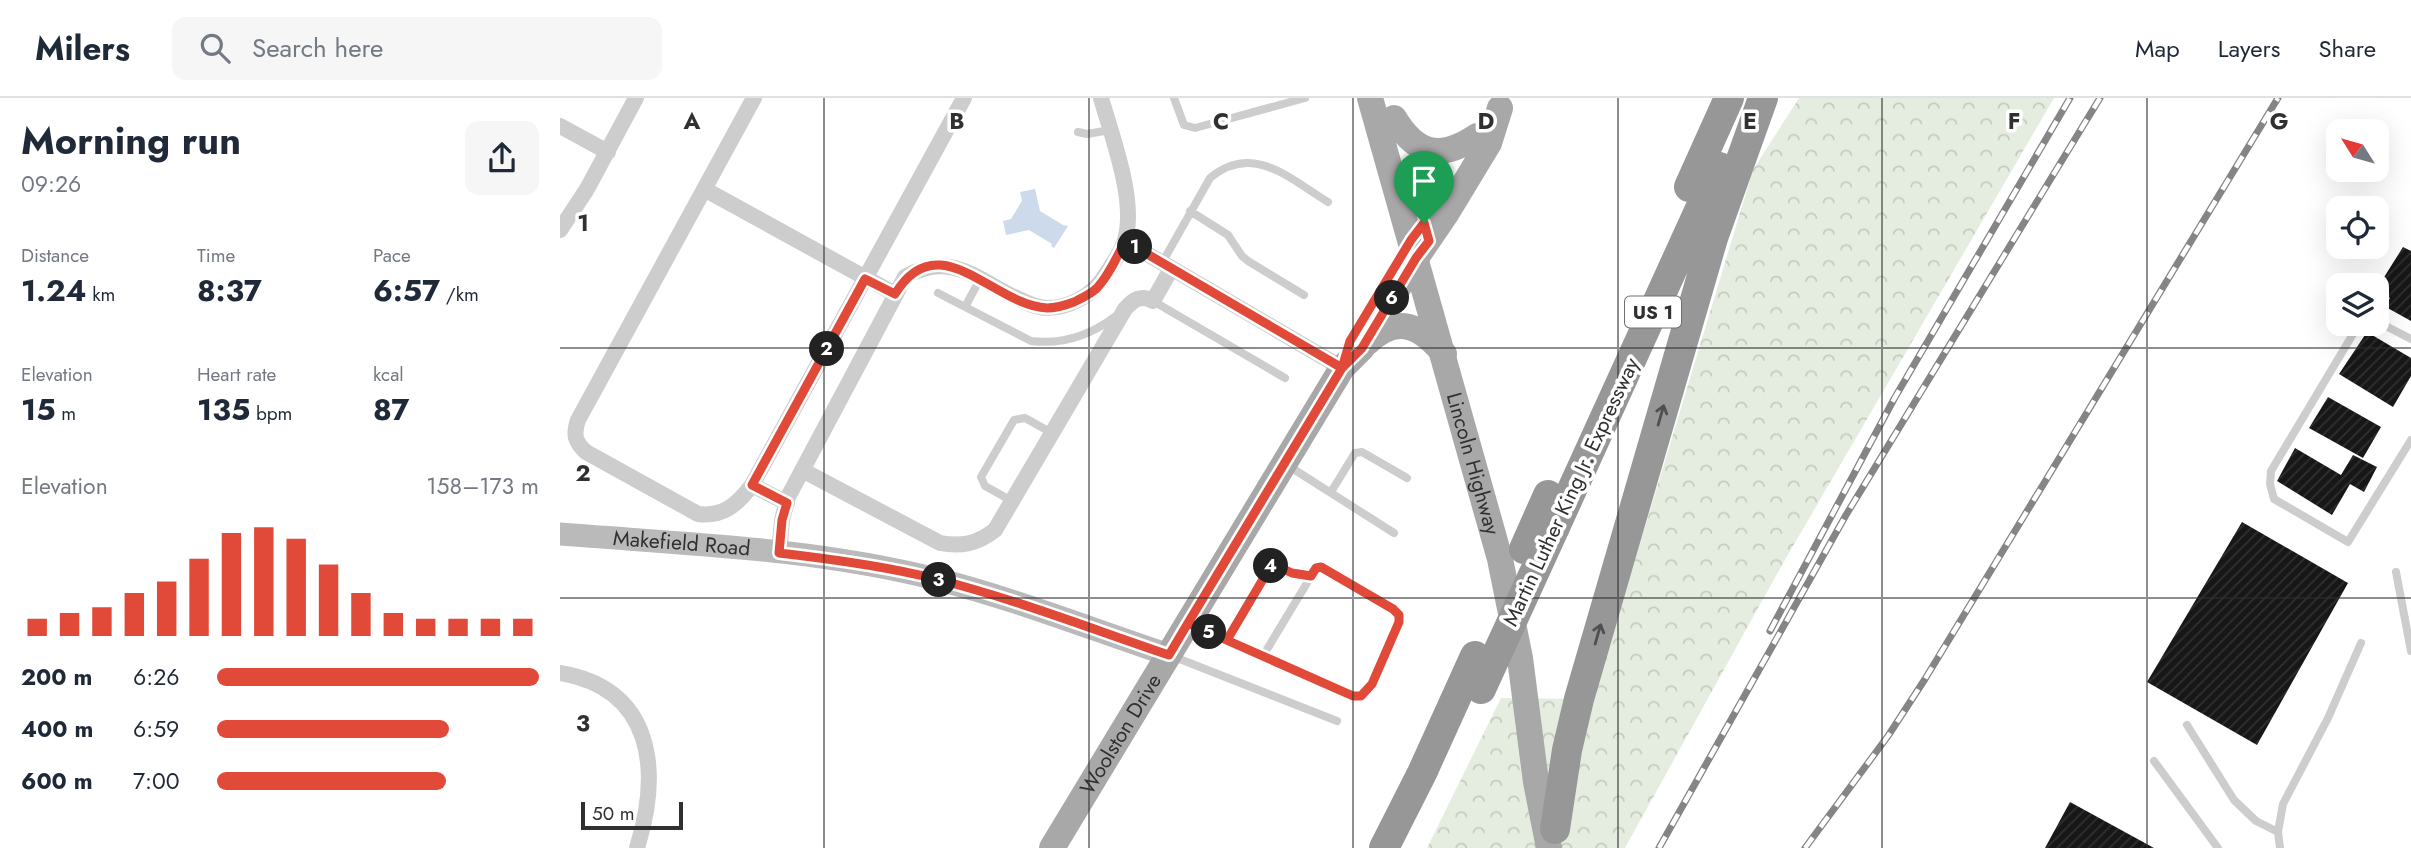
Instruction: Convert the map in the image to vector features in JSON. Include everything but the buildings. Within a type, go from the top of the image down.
[{"type":"highway","name":"Martin Luther King Jr. Expressway","points":[[1384,848],[1422,773],[1729,98]]},
{"type":"highway","name":"Martin Luther King Jr. Expressway","points":[[1406,848],[1752,98]]},
{"type":"highway","points":[[1553,842],[1567,750],[1579,699],[1713,238],[1763,98]]},
{"type":"main road","points":[[1370,98],[1420,241]]},
{"type":"main road","points":[[1420,241],[1489,143],[1502,103]]},
{"type":"main road","points":[[1420,241],[1477,135],[1502,103]]},
{"type":"main road","points":[[1391,108],[1420,241]]},
{"type":"main road","points":[[1391,108],[1409,139],[1429,150],[1452,150],[1477,135]]},
{"type":"main road","name":"Woolston Drive","points":[[1052,848],[1342,368],[1362,348],[1420,241]]},
{"type":"main road","name":"Woolston Drive","points":[[1342,368],[1350,341],[1420,241]]},
{"type":"main road","name":"Lincoln Highway","points":[[1420,241],[1444,355],[1488,510],[1511,608],[1536,782],[1553,842]]},
{"type":"main road","name":"Lincoln Highway","points":[[1420,241],[1505,506],[1528,604],[1543,696],[1552,780],[1553,842]]},
{"type":"main road","points":[[1362,348],[1385,329],[1406,326],[1427,335],[1444,355]]},
{"type":"street","points":[[560,230],[587,189],[636,98]]},
{"type":"street","points":[[754,98],[578,421],[575,438],[586,452],[698,514],[725,512],[739,502],[752,485],[964,98]]},
{"type":"street","points":[[779,553],[782,520],[802,470],[905,277],[922,268],[941,265],[961,270],[1028,304],[1048,308],[1084,298],[1096,288],[1125,241],[1128,206],[1126,186],[1101,98]]},
{"type":"street","points":[[560,126],[608,152]]},
{"type":"street","points":[[704,189],[895,294]]},
{"type":"street","points":[[1125,241],[1342,368]]},
{"type":"street","points":[[802,470],[940,543],[953,545],[983,540],[995,530],[1125,309],[1141,297],[1153,301],[1166,266]]},
{"type":"street","points":[[752,485],[787,503]]},
{"type":"street","name":"Makefield Road","points":[[560,534],[845,561],[935,579],[1001,597],[1169,655]]},
{"type":"street","points":[[560,673],[588,680],[605,689],[631,714],[646,742],[649,804],[637,848]]},
{"type":"lane","points":[[1174,98],[1184,125],[1195,128],[1305,98]]},
{"type":"lane","points":[[1078,132],[1087,134],[1110,130]]},
{"type":"lane","points":[[1166,266],[1190,211],[1210,178],[1227,166],[1247,162],[1261,163],[1328,202]]},
{"type":"lane","points":[[1190,211],[1228,235],[1242,257],[1304,295]]},
{"type":"lane","points":[[965,307],[979,279]]},
{"type":"lane","points":[[938,293],[1022,338],[1047,343],[1080,337],[1110,321],[1125,309]]},
{"type":"lane","points":[[1153,301],[1285,378]]},
{"type":"lane","points":[[2389,328],[2411,339]]},
{"type":"lane","points":[[2352,336],[2271,471],[2270,484],[2274,499],[2348,542],[2411,440]]},
{"type":"lane","points":[[1012,501],[985,486],[981,477],[1014,420],[1025,418],[1052,433]]},
{"type":"lane","points":[[1331,492],[1355,453],[1362,452],[1407,478]]},
{"type":"lane","points":[[1284,463],[1394,533]]},
{"type":"lane","points":[[1227,640],[1272,564],[1292,573],[1311,576]]},
{"type":"lane","points":[[1188,623],[1353,696],[1361,696],[1372,684],[1399,622],[1399,615],[1321,567],[1316,568],[1264,656]]},
{"type":"lane","points":[[2396,572],[2411,651]]},
{"type":"lane","points":[[2280,848],[2278,832],[2283,804],[2328,718],[2361,643]]},
{"type":"lane","points":[[1169,655],[1337,721]]},
{"type":"lane","points":[[2187,725],[2234,800],[2256,821],[2278,832]]},
{"type":"lane","points":[[2154,761],[2218,848]]},
{"type":"green space","points":[[1799,98],[2054,98],[1782,565],[1625,848],[1427,848],[1501,698],[1593,699],[1753,170]]},
{"type":"water","points":[[1035,189],[1040,211],[1068,226],[1054,248],[1029,230],[1006,235],[1003,221],[1011,219],[1022,201],[1020,192]]},
{"type":"railway","points":[[1770,631],[1894,399],[2070,98]]},
{"type":"railway","points":[[1659,848],[1846,515],[2100,98]]},
{"type":"railway","points":[[1805,848],[1888,736],[1925,679],[2278,98]]},
{"type":"route","points":[[1424,223],[1350,341],[1342,368],[1125,241],[1096,288],[1084,298],[1048,308],[1028,304],[961,270],[941,265],[922,268],[905,277],[895,294],[865,279],[752,485],[787,503],[782,520],[779,553],[831,559],[935,579],[1001,597],[1169,655],[1188,623],[1227,640],[1272,564],[1292,573],[1311,576],[1316,568],[1321,567],[1399,615],[1399,622],[1372,684],[1361,696],[1353,696],[1188,623],[1342,368],[1362,348],[1429,241],[1424,223]]}]
